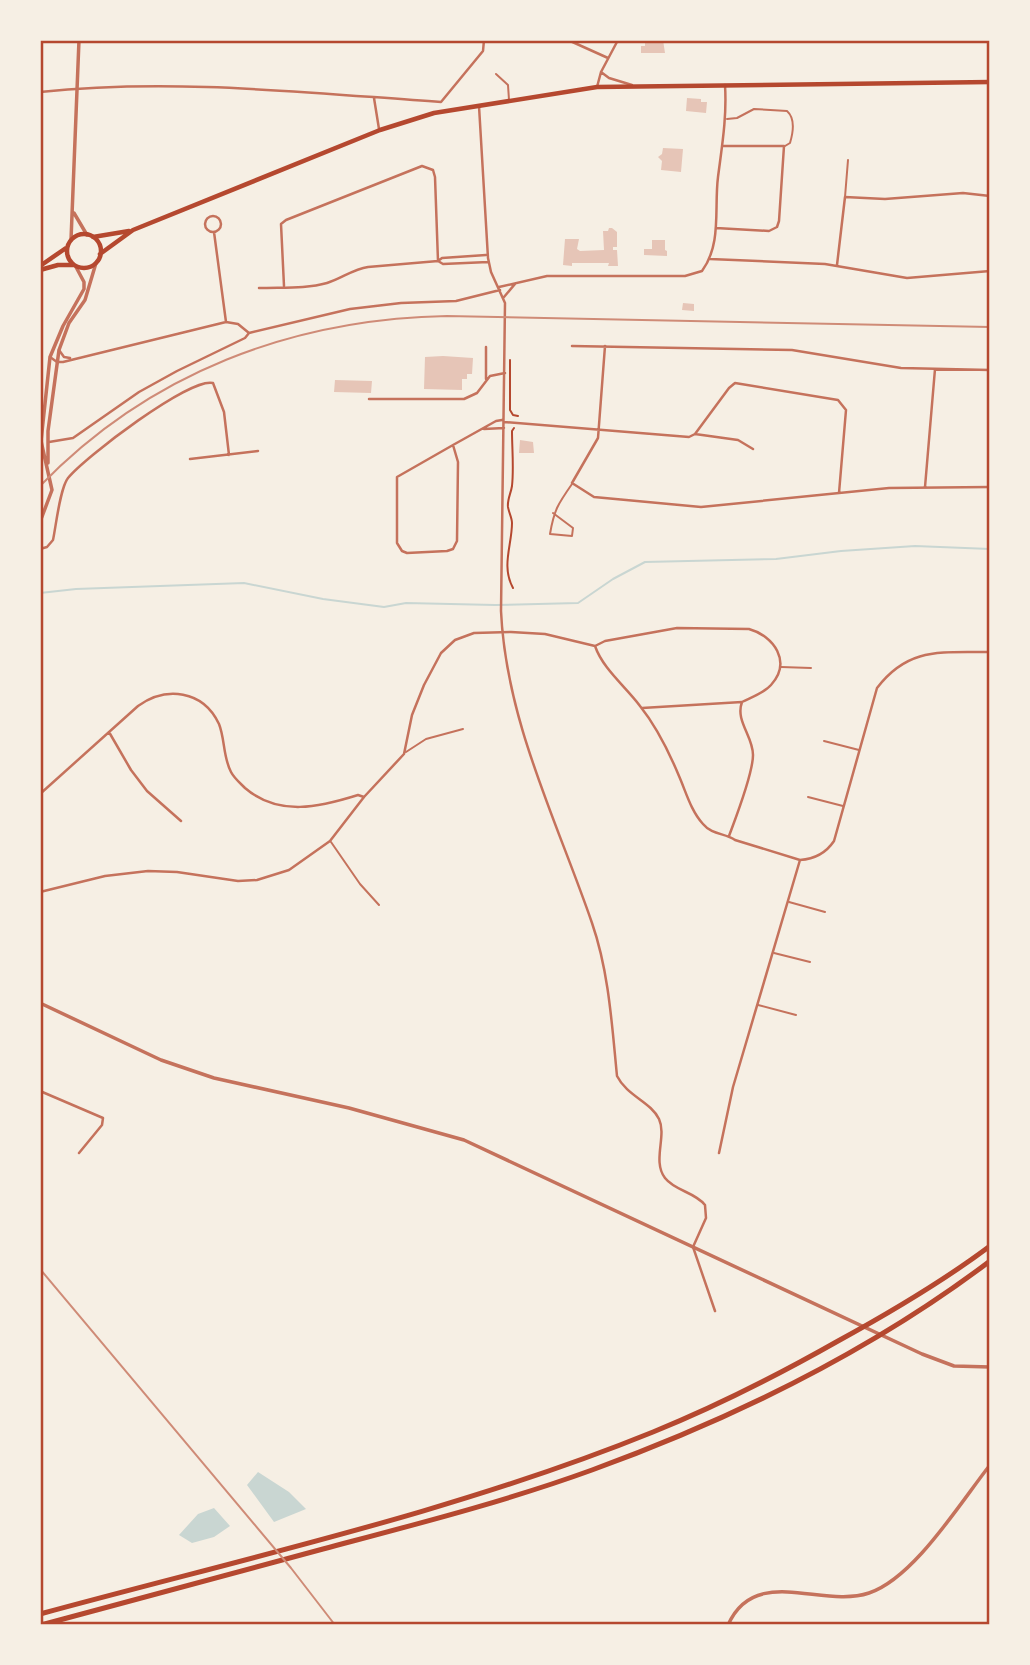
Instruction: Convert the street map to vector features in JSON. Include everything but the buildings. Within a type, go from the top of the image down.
[{"type":"highway","points":[[40,1614],[286,1548],[537,1474],[675,1422],[757,1384],[888,1314],[990,1246]]},
{"type":"highway","points":[[41,1625],[535,1489],[591,1470],[676,1437],[764,1397],[884,1332],[990,1261]]},
{"type":"main road","points":[[40,268],[58,265],[87,268],[96,262],[100,254],[134,230],[380,130],[434,113],[597,87],[990,82]]},
{"type":"main road","points":[[40,268],[78,235],[134,230]]},
{"type":"main road","points":[[90,236],[98,242],[100,254]]},
{"type":"main road","points":[[67,247],[68,257],[75,266]]},
{"type":"street","points":[[71,240],[79,40]]},
{"type":"street","points":[[40,92],[75,88],[216,87],[441,102],[483,51],[484,40]]},
{"type":"street","points":[[568,40],[607,57]]},
{"type":"street","points":[[597,87],[607,57],[618,40]]},
{"type":"street","points":[[601,72],[609,78],[635,86]]},
{"type":"street","points":[[48,442],[73,438],[114,408],[177,371],[245,338],[249,332],[350,309],[401,303],[456,301],[530,278],[685,276],[702,271],[710,259],[716,228],[718,179],[726,119],[725,85]]},
{"type":"street","points":[[374,97],[380,130]]},
{"type":"street","points":[[479,106],[488,262],[503,298],[505,373],[501,609],[511,688],[522,730],[592,924],[603,962],[617,1076],[622,1085],[650,1108],[660,1121],[661,1167],[666,1179],[696,1196],[705,1205],[706,1218],[693,1247],[715,1311]]},
{"type":"street","points":[[716,228],[769,230],[777,227],[779,221],[784,146],[723,146]]},
{"type":"street","points":[[284,286],[281,224],[422,166],[433,170],[435,177],[438,261]]},
{"type":"street","points":[[837,265],[845,197],[906,198],[964,192],[990,196]]},
{"type":"street","points":[[73,212],[90,236]]},
{"type":"street","points":[[211,217],[216,217],[220,223],[214,232],[209,231],[205,224],[211,217]]},
{"type":"street","points":[[214,232],[226,322]]},
{"type":"street","points":[[259,288],[331,282],[359,268],[488,254]]},
{"type":"street","points":[[710,259],[837,265],[907,278],[990,271]]},
{"type":"street","points":[[438,261],[443,264],[488,262]]},
{"type":"street","points":[[40,522],[51,493],[48,442],[59,350],[69,323],[85,300],[96,262]]},
{"type":"street","points":[[48,468],[41,441],[50,357],[62,326],[84,289],[84,282],[75,266]]},
{"type":"street","points":[[503,298],[515,284]]},
{"type":"street","points":[[50,357],[57,362],[73,359],[226,322],[238,324],[249,332]]},
{"type":"street","points":[[572,346],[792,350],[901,368],[990,370]]},
{"type":"street","points":[[605,346],[598,438],[572,483],[594,497],[701,507],[925,487],[990,487]]},
{"type":"street","points":[[485,347],[486,379]]},
{"type":"street","points":[[59,350],[64,357],[73,359]]},
{"type":"street","points":[[925,487],[935,369]]},
{"type":"street","points":[[369,399],[464,400],[477,393],[486,379],[494,374],[505,373]]},
{"type":"street","points":[[40,549],[47,547],[52,540],[68,478],[157,407],[206,381],[214,383],[224,412],[229,455]]},
{"type":"street","points":[[453,445],[458,462],[455,546],[447,551],[402,551],[397,543],[397,477],[453,445],[481,430],[495,421],[689,437],[695,434],[735,383],[838,400],[846,410],[839,493]]},
{"type":"street","points":[[481,430],[504,428]]},
{"type":"street","points":[[695,434],[738,440],[753,449]]},
{"type":"street","points":[[190,459],[258,452]]},
{"type":"street","points":[[40,892],[105,876],[148,871],[177,872],[238,881],[257,880],[289,870],[330,841],[364,797],[404,754],[415,707],[427,678],[441,653],[463,636],[474,633],[545,634],[594,646],[625,637],[677,628],[749,629],[760,632],[774,643],[778,651],[780,667],[769,687],[742,702],[642,708]]},
{"type":"street","points":[[594,646],[599,657],[642,708],[671,757],[701,822],[713,832],[800,860],[815,857],[830,848],[834,841],[874,695],[892,669],[922,655],[990,652]]},
{"type":"street","points":[[40,794],[150,698],[171,692],[196,699],[210,709],[220,726],[230,770],[258,798],[281,805],[307,807],[321,806],[358,795],[364,797]]},
{"type":"street","points":[[729,836],[753,757],[739,715],[742,702]]},
{"type":"street","points":[[109,732],[147,791],[181,821]]},
{"type":"street","points":[[719,1153],[733,1087],[800,860]]},
{"type":"street","points":[[40,1003],[161,1060],[214,1078],[349,1108],[464,1140],[918,1352],[954,1366],[990,1365]]},
{"type":"street","points":[[40,1091],[103,1118],[102,1125],[79,1153]]},
{"type":"street","points":[[728,1625],[734,1613],[747,1601],[773,1591],[823,1597],[852,1597],[885,1586],[913,1564],[990,1465]]},
{"type":"lane","points":[[496,74],[508,85],[510,101]]},
{"type":"lane","points":[[726,119],[737,118],[754,109],[787,111],[792,117],[793,131],[790,143],[784,146]]},
{"type":"lane","points":[[845,197],[848,160]]},
{"type":"lane","points":[[553,513],[573,528],[572,536],[550,534],[553,513],[572,483]]},
{"type":"lane","points":[[780,667],[811,668]]},
{"type":"lane","points":[[404,754],[426,739],[463,729]]},
{"type":"lane","points":[[824,740],[860,750]]},
{"type":"lane","points":[[808,797],[844,806]]},
{"type":"lane","points":[[330,841],[360,884],[379,905]]},
{"type":"lane","points":[[788,902],[825,912]]},
{"type":"lane","points":[[774,953],[810,962]]},
{"type":"lane","points":[[757,1005],[796,1015]]},
{"type":"path","points":[[510,357],[510,411],[518,416]]},
{"type":"path","points":[[513,588],[507,568],[512,519],[508,509],[512,486],[512,431],[517,425]]},
{"type":"shaded area","points":[[258,1472],[289,1492],[306,1509],[274,1522],[247,1485]]},
{"type":"shaded area","points":[[214,1508],[230,1526],[214,1537],[192,1543],[179,1535],[198,1514]]},
{"type":"waterway","points":[[40,593],[76,589],[244,583],[323,599],[384,607],[406,603],[578,603],[613,579],[645,562],[776,559],[915,546],[990,549]]},
{"type":"railway","points":[[40,486],[82,446],[128,412],[176,383],[226,360],[279,341],[333,328],[447,316],[990,327]]},
{"type":"railway","points":[[40,1269],[291,1568],[335,1625]]}]
